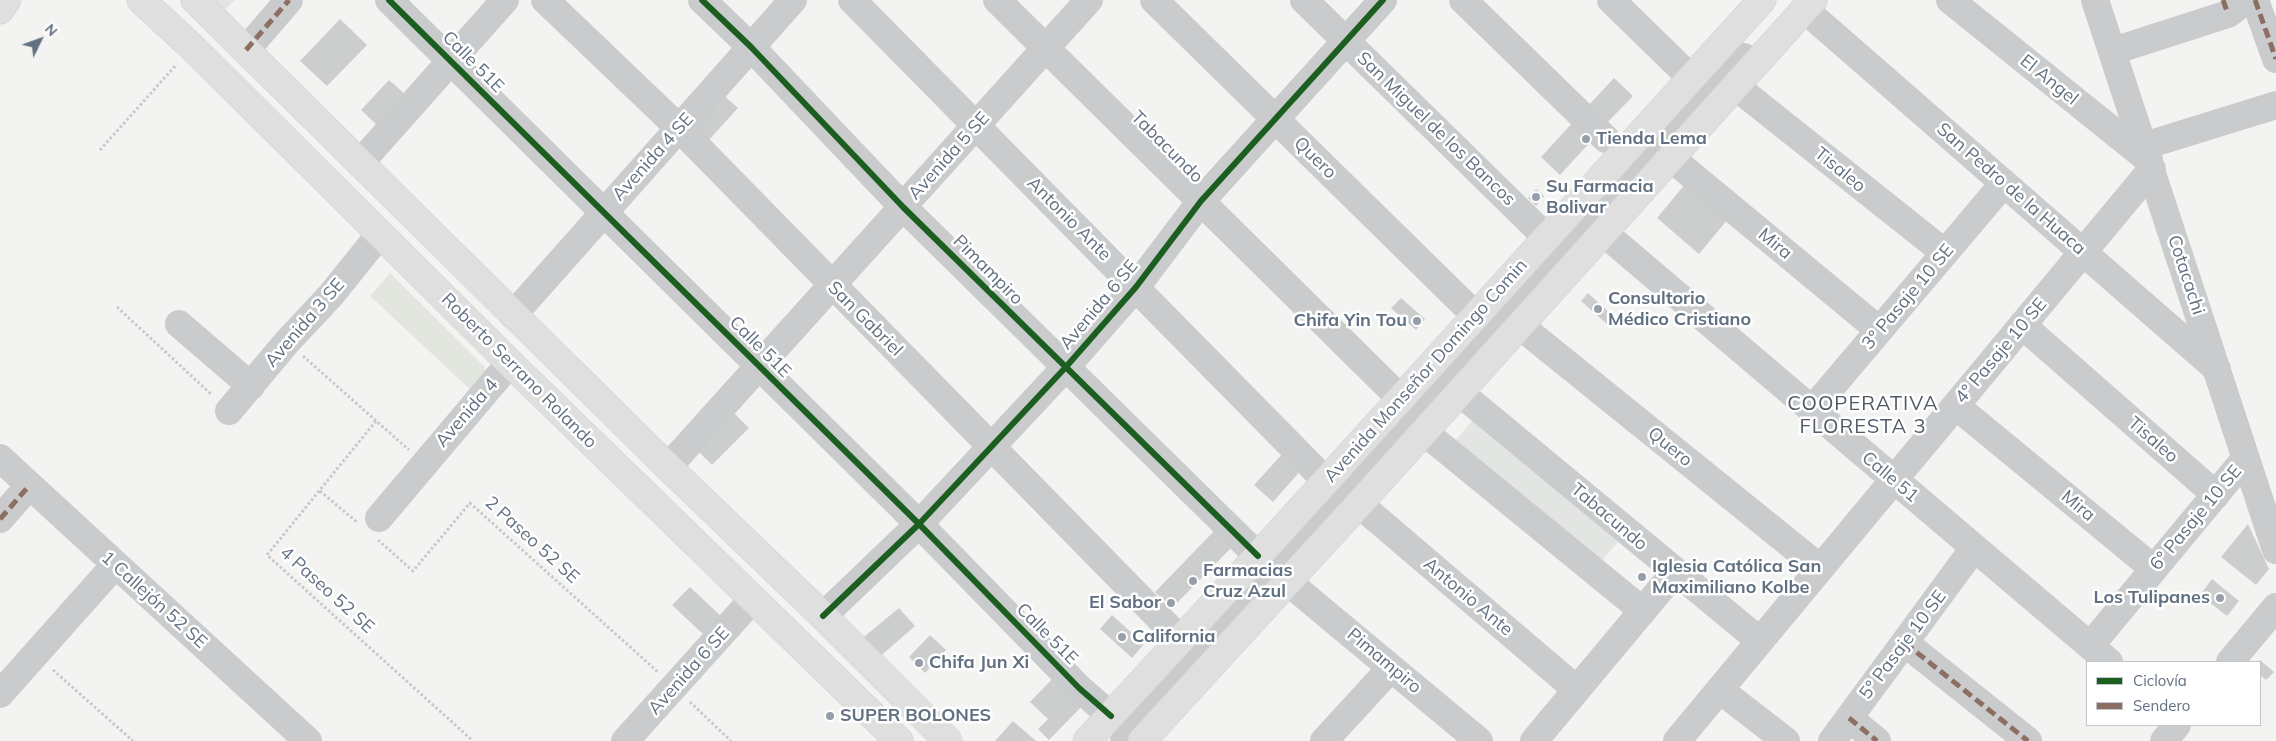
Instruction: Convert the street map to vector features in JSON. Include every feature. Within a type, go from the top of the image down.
[{"type":"main road","points":[[0,10],[7,0]]},
{"type":"main road","name":"Roberto Serrano Rolando","points":[[141,0],[232,86],[510,363],[898,741]]},
{"type":"main road","name":"Roberto Serrano Rolando","points":[[195,0],[668,467],[824,616],[948,741]]},
{"type":"main road","name":"Avenida Monseñor Domingo Comin","points":[[1088,741],[1762,0]]},
{"type":"main road","points":[[1142,741],[1604,233],[1735,86],[1804,3]]},
{"type":"main road","points":[[166,9],[232,86]]},
{"type":"street","points":[[246,50],[289,0]]},
{"type":"street","name":"Calle 51E","points":[[388,0],[919,524],[1079,688],[1111,716]]},
{"type":"street","points":[[360,163],[505,0]]},
{"type":"street","name":"San Gabriel","points":[[546,0],[679,128],[1181,640]]},
{"type":"street","name":"Pimampiro","points":[[702,0],[751,47],[903,207],[1258,556]]},
{"type":"street","name":"Avenida 4 SE","points":[[513,315],[793,0]]},
{"type":"street","name":"Antonio Ante","points":[[852,0],[1326,481]]},
{"type":"street","name":"Tabacundo","points":[[998,0],[1401,399]]},
{"type":"street","name":"Avenida 5 SE","points":[[668,467],[1089,0]]},
{"type":"street","name":"Quero","points":[[1154,0],[1476,316]]},
{"type":"street","name":"San Miguel de los Bancos","points":[[1304,0],[1547,238]]},
{"type":"street","name":"Avenida 6 SE","points":[[824,616],[919,524],[1065,368],[1136,287],[1201,201],[1383,0]]},
{"type":"street","points":[[1463,0],[1606,139]]},
{"type":"street","points":[[1611,0],[1691,78]]},
{"type":"street","name":"Avenida Monseñor Domingo Comin","points":[[1103,741],[1774,0]]},
{"type":"street","name":"El Angel","points":[[1950,0],[2148,158]]},
{"type":"street","name":"Cotacachi","points":[[2095,0],[2276,550]]},
{"type":"street","points":[[2256,0],[2276,59]]},
{"type":"street","name":"Avenida Monseñor Domingo Comin","points":[[1124,741],[1804,3]]},
{"type":"street","name":"San Pedro de la Huaca","points":[[1804,3],[2004,183],[2217,369]]},
{"type":"street","points":[[2113,51],[2233,5]]},
{"type":"street","name":"Tisaleo","points":[[1735,86],[1945,253]]},
{"type":"street","points":[[2148,158],[2276,105]]},
{"type":"street","name":"Mira","points":[[1671,158],[1879,330]]},
{"type":"street","name":"4° Pasaje 10 SE","points":[[1677,741],[2083,252],[2148,158]]},
{"type":"street","name":"3° Pasaje 10 SE","points":[[1811,411],[2004,183]]},
{"type":"street","name":"Calle 51","points":[[1604,233],[1811,411],[2100,654]]},
{"type":"street","name":"Avenida 3 SE","points":[[229,411],[287,342],[331,295],[380,234]]},
{"type":"street","points":[[179,324],[251,386]]},
{"type":"street","name":"Quero","points":[[1520,325],[1820,568]]},
{"type":"street","name":"Tisaleo","points":[[2022,325],[2216,495]]},
{"type":"street","name":"Avenida 4","points":[[373,529],[424,463],[510,363]]},
{"type":"street","name":"Tabacundo","points":[[1459,392],[1760,641]]},
{"type":"street","name":"Mira","points":[[1956,406],[2154,569]]},
{"type":"street","points":[[1424,431],[1643,611]]},
{"type":"street","name":"1 Callejón 52 SE","points":[[0,458],[308,741]]},
{"type":"street","name":"6° Pasaje 10 SE","points":[[2100,654],[2154,569],[2245,459]]},
{"type":"street","points":[[0,519],[29,486]]},
{"type":"street","name":"Antonio Ante","points":[[1359,504],[1576,689]]},
{"type":"street","name":"5° Pasaje 10 SE","points":[[1832,741],[1974,548]]},
{"type":"street","points":[[0,694],[115,564]]},
{"type":"street","points":[[1534,741],[1675,572]]},
{"type":"street","name":"Pimampiro","points":[[1288,582],[1471,738]]},
{"type":"street","name":"Avenida 6 SE","points":[[625,741],[752,600]]},
{"type":"street","points":[[2231,661],[2276,607]]},
{"type":"street","points":[[1905,643],[2028,741]]},
{"type":"street","points":[[1324,741],[1391,668]]},
{"type":"street","points":[[1720,690],[1786,741]]},
{"type":"street","points":[[1849,718],[1876,741]]},
{"type":"street","points":[[2164,741],[2177,726]]},
{"type":"path","points":[[100,150],[192,47]]},
{"type":"path","points":[[117,307],[229,411]]},
{"type":"path","points":[[287,342],[424,463]]},
{"type":"path","points":[[35,654],[133,741]]},
{"type":"shaded area","points":[[209,0],[235,0],[221,13]]},
{"type":"shaded area","points":[[390,273],[484,366],[486,371],[476,395],[370,296]]},
{"type":"shaded area","points":[[1480,412],[1623,536],[1598,565],[1454,442]]},
{"type":"building","points":[[340,19],[367,45],[327,86],[300,61]]},
{"type":"building","points":[[1614,78],[1633,96],[1605,125],[1586,108]]},
{"type":"building","points":[[389,80],[406,95],[378,126],[361,110]]},
{"type":"building","points":[[722,94],[738,108],[708,141],[692,126]]},
{"type":"building","points":[[1574,121],[1594,138],[1560,175],[1541,157]]},
{"type":"building","points":[[1686,183],[1728,219],[1699,254],[1657,218]]},
{"type":"building","name":"Su Farmacia Bolivar","points":[[1536,189],[1544,196],[1536,206],[1528,198]]},
{"type":"building","name":"Consultorio Médico Cristiano","points":[[1588,293],[1615,318],[1608,325],[1581,301]]},
{"type":"building","points":[[1401,298],[1425,319],[1416,330],[1391,308]]},
{"type":"building","points":[[734,413],[749,428],[712,465],[697,450]]},
{"type":"building","points":[[1284,452],[1302,469],[1273,502],[1254,485]]},
{"type":"building","points":[[2248,524],[2269,569],[2256,585],[2221,557]]},
{"type":"building","points":[[1215,530],[1232,547],[1172,608],[1155,592]]},
{"type":"building","name":"Los Tulipanes","points":[[2212,579],[2239,601],[2227,616],[2200,595]]},
{"type":"building","points":[[690,587],[722,617],[704,635],[672,605]]},
{"type":"building","points":[[899,608],[915,626],[877,659],[859,641]]},
{"type":"building","name":"California","points":[[1112,615],[1144,644],[1132,658],[1100,629]]},
{"type":"building","points":[[930,635],[946,650],[925,673],[909,657]]},
{"type":"building","points":[[2260,660],[2274,672],[2266,680],[2261,676],[2261,661]]},
{"type":"building","points":[[1055,676],[1084,704],[1049,740],[1038,729],[1048,719],[1030,702]]},
{"type":"building","points":[[1013,721],[1036,741],[995,741]]},
{"type":"marked path","points":[[246,50],[289,0]]},
{"type":"marked path","points":[[2223,0],[2228,14]]},
{"type":"marked path","points":[[2255,0],[2276,59]]},
{"type":"marked path","points":[[0,519],[29,486]]},
{"type":"marked path","points":[[1905,643],[2028,741]]},
{"type":"marked path","points":[[1849,718],[1877,741]]},
{"type":"cycle path","points":[[389,0],[919,524],[1079,688],[1111,716]]},
{"type":"cycle path","points":[[702,0],[751,47],[903,207],[1258,556]]},
{"type":"cycle path","points":[[823,616],[919,524],[1065,368],[1136,287],[1201,201],[1383,0]]},
{"type":"place","name":"Tienda Lema","points":[[1586,139]]},
{"type":"place","name":"Su Farmacia Bolivar","points":[[1536,197]]},
{"type":"place","name":"Consultorio Médico Cristiano","points":[[1598,309]]},
{"type":"place","name":"Chifa Yin Tou","points":[[1417,321]]},
{"type":"place","name":"Iglesia Católica San Maximiliano Kolbe","points":[[1642,577]]},
{"type":"place","name":"Farmacias Cruz Azul","points":[[1193,581]]},
{"type":"place","name":"Los Tulipanes","points":[[2220,598]]},
{"type":"place","name":"El Sabor","points":[[1171,603]]},
{"type":"place","name":"California","points":[[1122,637]]},
{"type":"place","name":"Chifa Jun Xi","points":[[919,663]]},
{"type":"place","name":"SUPER BOLONES","points":[[830,716]]},
{"type":"district","name":"COOPERATIVA FLORESTA 3","points":[[1863,416]]}]
